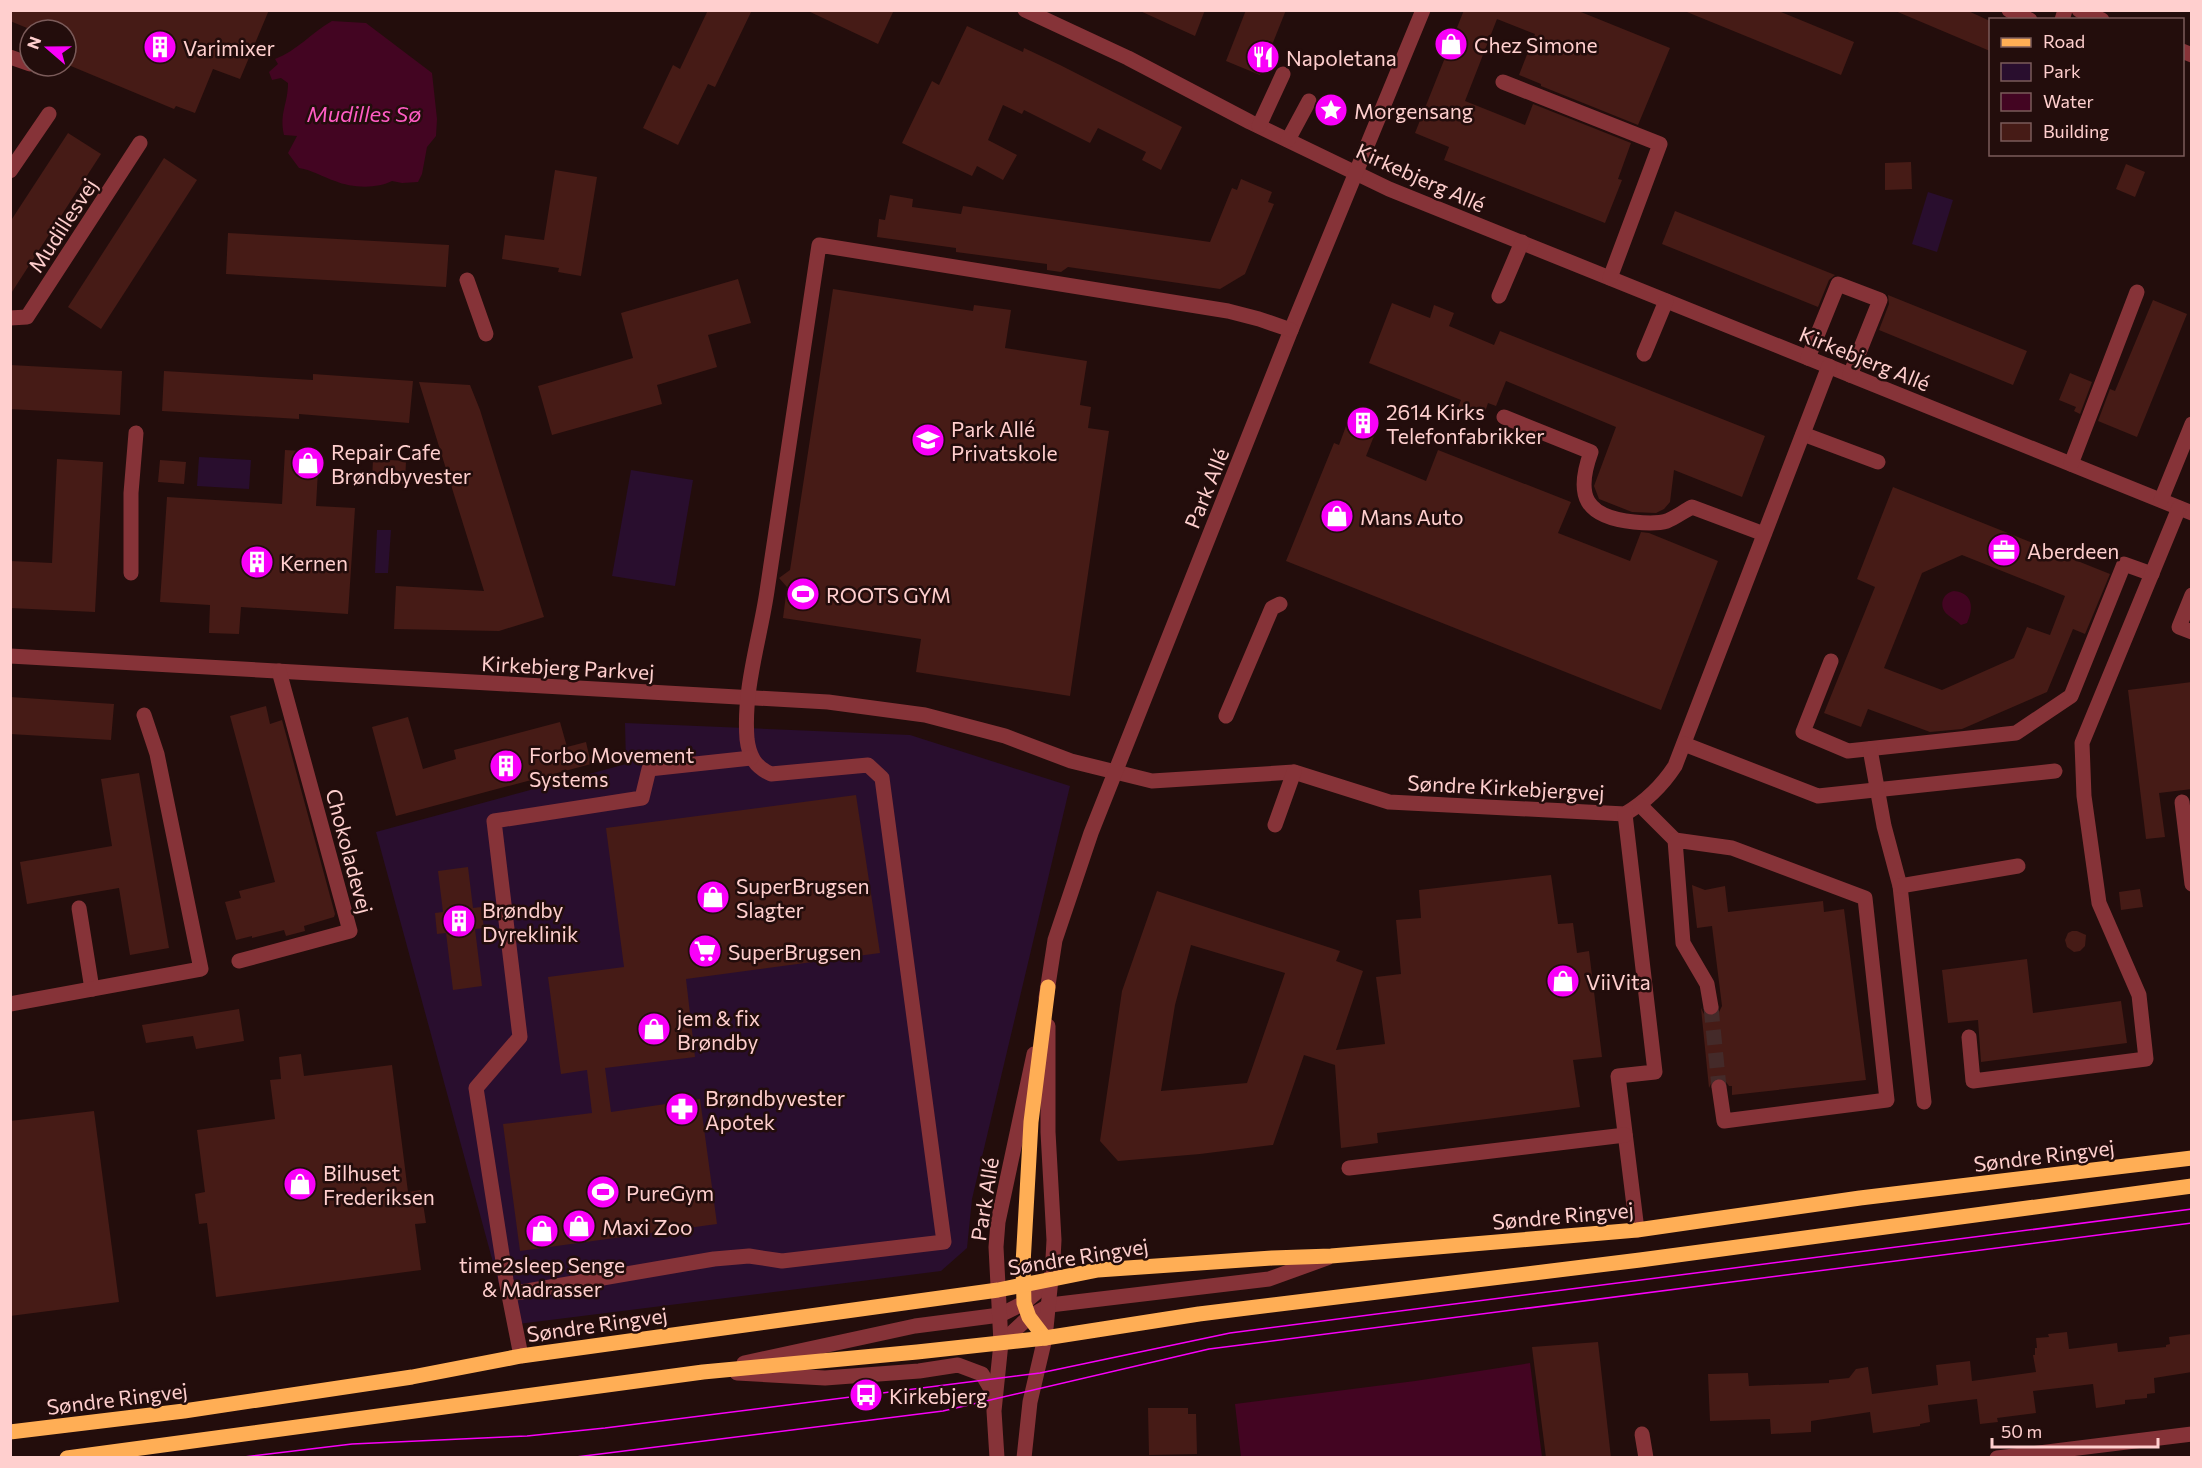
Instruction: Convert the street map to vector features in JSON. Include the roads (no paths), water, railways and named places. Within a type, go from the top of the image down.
[{"type":"main road","points":[[1045,1338],[1027,1310],[1023,1286],[1024,1220],[1030,1122],[1048,987]]},
{"type":"main road","name":"Søndre Ringvej","points":[[10,1432],[184,1411],[412,1377],[521,1356],[998,1290],[1119,1267],[1330,1256],[1637,1230],[1860,1198],[2192,1158]]},
{"type":"main road","points":[[67,1458],[703,1372],[1045,1338],[1199,1314],[1640,1260],[2192,1186]]},
{"type":"street","name":"Kirkebjerg Allé","points":[[1025,10],[1058,17],[1128,58],[1259,126],[1389,189],[2185,510]]},
{"type":"street","name":"Park Allé","points":[[997,1458],[995,1396],[1000,1343],[996,1247],[998,1222],[1064,910],[1115,773],[1291,330],[1423,10]]},
{"type":"street","points":[[2009,10],[2026,18]]},
{"type":"street","points":[[2079,10],[2097,18]]},
{"type":"street","points":[[1259,126],[1283,74]]},
{"type":"street","points":[[1503,82],[1660,144],[1610,278]]},
{"type":"street","points":[[1288,140],[1309,101]]},
{"type":"street","points":[[10,171],[49,114]]},
{"type":"street","name":"Mudillesvej","points":[[10,318],[27,317],[140,143]]},
{"type":"street","points":[[1499,297],[1522,242]]},
{"type":"street","points":[[509,1294],[714,1259],[749,1256],[782,1261],[944,1242],[882,778],[868,765],[771,774],[751,758],[747,740],[749,697],[764,615],[819,244],[1218,309],[1291,330]]},
{"type":"street","points":[[467,280],[486,334]]},
{"type":"street","points":[[1808,358],[1838,284],[1880,300],[1850,375]]},
{"type":"street","points":[[2071,464],[2137,292]]},
{"type":"street","points":[[1644,354],[1666,301]]},
{"type":"street","name":"Søndre Kirkebjergvej","points":[[1115,773],[1152,781],[1294,772],[1389,802],[1624,814],[1640,805],[1668,777],[1675,766],[1829,366]]},
{"type":"street","points":[[1504,417],[1591,452],[1585,469],[1583,492],[1593,508],[1608,517],[1625,521],[1657,523],[1667,521],[1692,507],[1764,534]]},
{"type":"street","points":[[2161,500],[2192,424]]},
{"type":"street","points":[[131,573],[132,493],[136,434]]},
{"type":"street","points":[[1803,434],[1878,462]]},
{"type":"street","points":[[1969,1036],[1973,1081],[2146,1059],[2139,995],[2099,903],[2084,796],[2082,743],[2152,574],[2185,510]]},
{"type":"street","points":[[1831,661],[1803,732],[1848,751],[2016,733],[2071,696],[2124,564],[2152,574]]},
{"type":"street","points":[[2192,595],[2179,627],[2192,632]]},
{"type":"street","points":[[1226,716],[1272,608],[1280,604]]},
{"type":"street","name":"Kirkebjerg Parkvej","points":[[10,656],[828,702],[925,715],[1005,736],[1071,761],[1115,773]]},
{"type":"street","name":"Chokoladevej","points":[[239,961],[350,931],[279,671]]},
{"type":"street","points":[[10,1004],[201,969],[157,754],[144,715]]},
{"type":"street","points":[[1684,744],[1818,796],[2055,771]]},
{"type":"street","points":[[1870,749],[1884,826],[1900,886],[1924,1102]]},
{"type":"street","points":[[521,1356],[476,1088],[520,1037],[494,821],[642,798],[649,769],[751,758]]},
{"type":"street","points":[[1275,825],[1294,772]]},
{"type":"street","points":[[2182,802],[2192,884]]},
{"type":"street","points":[[1640,805],[1675,840],[1732,848],[1865,898],[1887,1100],[1724,1121],[1719,1087]]},
{"type":"street","points":[[1624,814],[1655,1072],[1618,1076],[1637,1230]]},
{"type":"street","points":[[1675,840],[1683,943],[1707,984],[1711,1007]]},
{"type":"street","points":[[1900,886],[2018,866]]},
{"type":"street","points":[[79,908],[92,989]]},
{"type":"street","name":"Park Allé","points":[[1024,1458],[1030,1402],[1045,1338],[1052,1280],[1054,1240],[1048,1132],[1048,987]]},
{"type":"street","points":[[1349,1168],[1625,1135]]},
{"type":"street","points":[[703,1372],[915,1326],[1000,1315],[1050,1305],[1269,1279],[1330,1256]]},
{"type":"street","points":[[1000,1343],[1052,1280]]},
{"type":"street","points":[[703,1372],[825,1378],[919,1371],[958,1365],[982,1374],[995,1396]]},
{"type":"street","points":[[1642,1434],[1646,1458]]},
{"type":"street","points":[[1997,1458],[2081,1452],[2192,1434]]},
{"type":"water","name":"Mudilles Sø","points":[[332,21],[366,23],[432,73],[437,119],[436,136],[427,147],[422,174],[418,182],[392,181],[364,187],[349,185],[299,168],[288,153],[297,136],[284,135],[283,114],[288,83],[281,78],[272,80],[269,72],[278,64],[275,59],[283,56]]},
{"type":"water","points":[[1954,591],[1965,595],[1970,602],[1971,612],[1967,623],[1961,625],[1945,612],[1942,604],[1944,597]]},
{"type":"water","points":[[1530,1363],[1542,1457],[1241,1457],[1235,1404],[1415,1381]]},
{"type":"tunnel","points":[[1711,1007],[1719,1087]]},
{"type":"tram line","points":[[236,1458],[352,1444],[527,1436],[605,1428],[1040,1373],[1230,1333],[2192,1209]]},
{"type":"tram line","points":[[568,1458],[943,1411],[1209,1349],[2192,1223]]},
{"type":"place","name":"Chez Simone","points":[[1451,44]]},
{"type":"place","name":"Varimixer","points":[[160,47]]},
{"type":"place","name":"Napoletana","points":[[1263,57]]},
{"type":"place","name":"Morgensang","points":[[1331,110]]},
{"type":"place","name":"2614 Kirks Telefonfabrikker","points":[[1363,423]]},
{"type":"place","name":"Park Allé Privatskole","points":[[928,440]]},
{"type":"place","name":"Repair Cafe Brøndbyvester","points":[[308,463]]},
{"type":"place","name":"Mans Auto","points":[[1337,516]]},
{"type":"place","name":"Aberdeen","points":[[2004,550]]},
{"type":"place","name":"Kernen","points":[[257,562]]},
{"type":"place","name":"ROOTS GYM","points":[[803,594]]},
{"type":"place","name":"Forbo Movement Systems","points":[[506,766]]},
{"type":"place","name":"SuperBrugsen Slagter","points":[[713,897]]},
{"type":"place","name":"Brøndby Dyreklinik","points":[[459,921]]},
{"type":"place","name":"SuperBrugsen","points":[[705,951]]},
{"type":"place","name":"ViiVita","points":[[1563,981]]},
{"type":"place","name":"jem & fix Brøndby","points":[[654,1029]]},
{"type":"place","name":"Brøndbyvester Apotek","points":[[682,1109]]},
{"type":"place","name":"Bilhuset Frederiksen","points":[[300,1184]]},
{"type":"place","name":"PureGym","points":[[603,1192]]},
{"type":"place","name":"Maxi Zoo","points":[[579,1226]]},
{"type":"place","name":"time2sleep Senge & Madrasser","points":[[542,1231]]},
{"type":"place","name":"Kirkebjerg","points":[[866,1395]]}]
